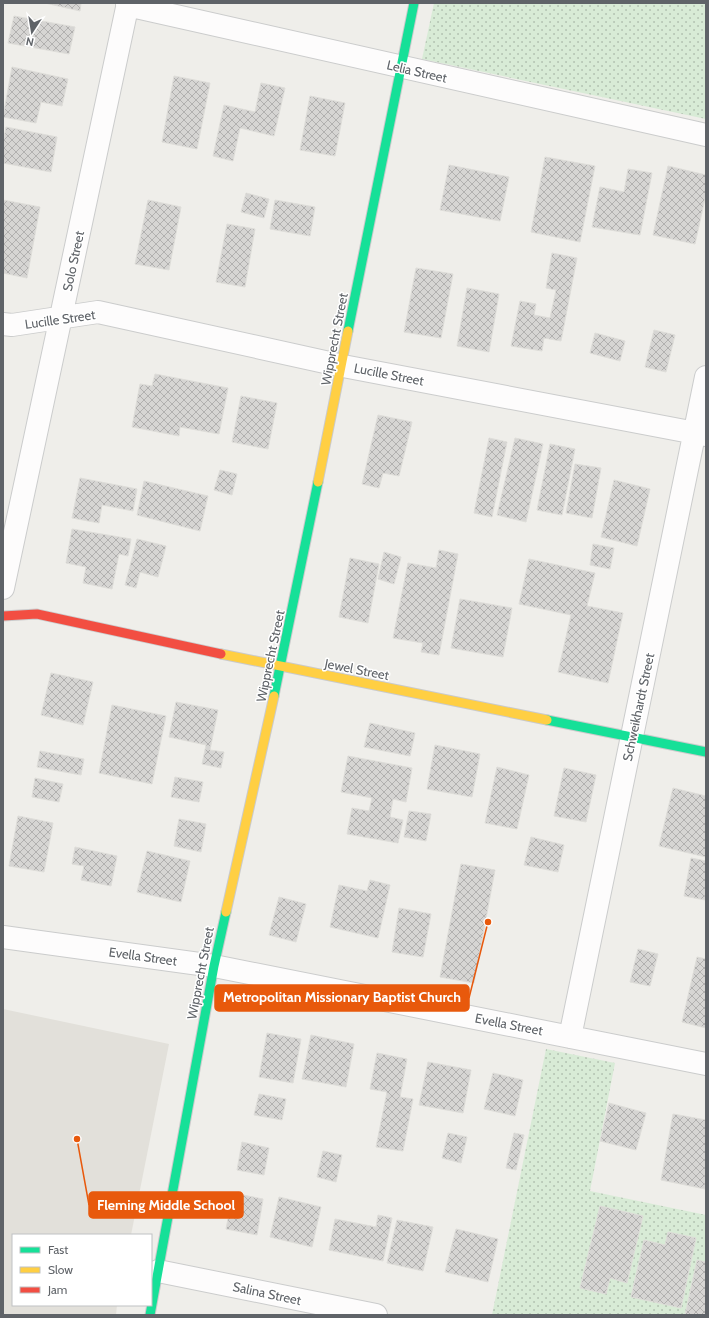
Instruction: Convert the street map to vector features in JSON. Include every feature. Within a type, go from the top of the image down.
[{"type":"street","name":"Wipprecht Street","points":[[152,1304],[214,966],[281,667],[343,366],[414,3]]},
{"type":"street","name":"Lelia Street","points":[[128,4],[706,135]]},
{"type":"street","name":"Solo Street","points":[[3,588],[128,4]]},
{"type":"street","name":"Lucille Street","points":[[3,324],[12,325],[61,319],[98,312],[343,366],[700,434]]},
{"type":"street","name":"Schweikhardt Street","points":[[570,1036],[632,736],[700,434],[706,377]]},
{"type":"street","name":"Jewel Street","points":[[3,616],[37,614],[281,667],[706,752]]},
{"type":"street","name":"Evella Street","points":[[3,937],[214,966],[706,1064]]},
{"type":"street","name":"Salina Street","points":[[158,1271],[376,1315]]},
{"type":"shaded area","points":[[3,1009],[169,1044],[131,1234],[12,1234],[12,1306],[117,1306],[116,1315],[3,1315]]},
{"type":"green space","points":[[434,3],[706,3],[706,119],[422,59]]},
{"type":"green space","points":[[546,1049],[615,1063],[590,1191],[706,1215],[706,1266],[696,1315],[492,1315]]},
{"type":"building","points":[[45,3],[81,3],[80,11]]},
{"type":"building","points":[[14,16],[75,27],[69,54],[8,43]]},
{"type":"building","points":[[12,67],[68,79],[62,106],[41,102],[36,123],[3,117]]},
{"type":"building","points":[[174,76],[210,83],[197,149],[162,142]]},
{"type":"building","points":[[261,83],[285,88],[274,136],[240,128],[233,161],[213,156],[224,105],[255,112]]},
{"type":"building","points":[[310,96],[345,103],[335,156],[300,150]]},
{"type":"building","points":[[6,127],[57,137],[51,172],[3,163],[3,143]]},
{"type":"building","points":[[545,157],[595,166],[580,242],[531,232]]},
{"type":"building","points":[[449,165],[509,177],[500,221],[440,210]]},
{"type":"building","points":[[668,166],[706,175],[706,194],[695,244],[653,235]]},
{"type":"building","points":[[628,169],[652,173],[640,235],[592,227],[600,187],[624,192]]},
{"type":"building","points":[[246,193],[269,199],[264,218],[241,212]]},
{"type":"building","points":[[3,200],[40,207],[27,278],[3,273]]},
{"type":"building","points":[[148,200],[181,207],[169,270],[135,264]]},
{"type":"building","points":[[275,200],[315,207],[310,236],[270,229]]},
{"type":"building","points":[[227,224],[255,229],[245,287],[216,282]]},
{"type":"building","points":[[552,253],[577,258],[561,341],[544,338],[542,351],[511,346],[520,301],[536,304],[534,315],[550,318],[556,290],[546,288]]},
{"type":"building","points":[[416,268],[453,274],[441,338],[404,332]]},
{"type":"building","points":[[467,288],[499,294],[489,352],[457,346]]},
{"type":"building","points":[[654,330],[675,335],[666,372],[645,367]]},
{"type":"building","points":[[595,333],[625,341],[620,361],[590,353]]},
{"type":"building","points":[[155,374],[228,388],[219,434],[180,427],[179,436],[132,427],[140,384],[152,386]]},
{"type":"building","points":[[241,396],[277,403],[268,449],[232,442]]},
{"type":"building","points":[[378,415],[412,422],[399,476],[383,473],[379,488],[362,484]]},
{"type":"building","points":[[489,438],[507,442],[492,517],[474,513]]},
{"type":"building","points":[[515,438],[543,444],[526,522],[497,515]]},
{"type":"building","points":[[550,444],[575,449],[562,515],[537,510]]},
{"type":"building","points":[[575,464],[601,468],[592,518],[566,513]]},
{"type":"building","points":[[220,470],[237,474],[232,495],[214,490]]},
{"type":"building","points":[[80,478],[137,489],[133,511],[102,505],[99,523],[72,518]]},
{"type":"building","points":[[614,480],[650,489],[637,546],[601,537]]},
{"type":"building","points":[[144,481],[208,496],[200,531],[137,515]]},
{"type":"building","points":[[72,529],[131,539],[128,556],[119,554],[112,589],[83,583],[86,567],[66,563]]},
{"type":"building","points":[[137,539],[166,546],[158,577],[140,572],[136,588],[125,585]]},
{"type":"building","points":[[593,544],[614,548],[610,569],[590,565]]},
{"type":"building","points":[[439,550],[458,554],[439,655],[421,652],[423,643],[393,638],[408,563],[436,568]]},
{"type":"building","points":[[384,552],[401,557],[394,584],[378,579]]},
{"type":"building","points":[[350,558],[379,564],[368,623],[339,617]]},
{"type":"building","points":[[529,559],[595,573],[587,606],[623,613],[608,683],[558,672],[571,615],[519,604]]},
{"type":"building","points":[[460,599],[512,608],[503,657],[451,648]]},
{"type":"building","points":[[51,673],[93,682],[83,725],[41,715]]},
{"type":"building","points":[[176,702],[218,710],[210,750],[224,752],[221,768],[202,764],[206,745],[169,737]]},
{"type":"building","points":[[112,705],[166,716],[152,784],[99,773]]},
{"type":"building","points":[[370,723],[415,733],[410,756],[364,747]]},
{"type":"building","points":[[435,745],[480,754],[472,797],[427,789]]},
{"type":"building","points":[[40,751],[84,759],[81,775],[37,767]]},
{"type":"building","points":[[348,756],[412,768],[406,802],[393,799],[390,817],[403,820],[398,843],[347,834],[352,808],[369,811],[372,798],[341,792]]},
{"type":"building","points":[[497,767],[529,775],[517,829],[485,823]]},
{"type":"building","points":[[564,768],[596,775],[586,822],[554,816]]},
{"type":"building","points":[[175,777],[203,782],[199,802],[171,797]]},
{"type":"building","points":[[35,778],[63,784],[59,802],[32,797]]},
{"type":"building","points":[[673,788],[706,796],[706,857],[659,846]]},
{"type":"building","points":[[409,811],[431,814],[426,841],[404,837]]},
{"type":"building","points":[[18,816],[53,823],[44,872],[9,866]]},
{"type":"building","points":[[179,819],[206,824],[201,852],[174,846]]},
{"type":"building","points":[[531,837],[564,845],[558,872],[524,865]]},
{"type":"building","points":[[75,847],[117,856],[111,886],[81,880],[84,866],[72,864]]},
{"type":"building","points":[[147,851],[190,861],[181,902],[137,892]]},
{"type":"building","points":[[691,858],[706,861],[705,900],[684,896]]},
{"type":"building","points":[[461,864],[495,870],[474,983],[440,977]]},
{"type":"building","points":[[370,880],[390,885],[378,938],[330,927],[339,885],[367,891]]},
{"type":"building","points":[[279,897],[306,904],[296,942],[269,935]]},
{"type":"building","points":[[399,908],[431,914],[423,957],[392,952]]},
{"type":"building","points":[[638,949],[658,954],[650,986],[630,982]]},
{"type":"building","points":[[697,957],[706,959],[706,1028],[682,1022]]},
{"type":"building","points":[[267,1033],[301,1039],[293,1083],[259,1077]]},
{"type":"building","points":[[311,1035],[354,1044],[346,1087],[302,1079]]},
{"type":"building","points":[[377,1053],[407,1059],[400,1097],[413,1099],[403,1151],[376,1147],[387,1092],[370,1089]]},
{"type":"building","points":[[428,1062],[471,1070],[463,1113],[419,1105]]},
{"type":"building","points":[[493,1073],[523,1080],[515,1116],[484,1109]]},
{"type":"building","points":[[259,1094],[286,1099],[282,1120],[254,1115]]},
{"type":"building","points":[[609,1103],[646,1113],[636,1150],[600,1141]]},
{"type":"building","points":[[673,1114],[706,1120],[705,1189],[661,1180]]},
{"type":"building","points":[[448,1133],[467,1137],[461,1163],[442,1158]]},
{"type":"building","points":[[514,1133],[524,1135],[516,1170],[506,1168]]},
{"type":"building","points":[[242,1142],[269,1148],[264,1175],[237,1170]]},
{"type":"building","points":[[323,1151],[342,1155],[336,1182],[317,1177]]},
{"type":"building","points":[[233,1193],[263,1199],[257,1235],[226,1229]]},
{"type":"building","points":[[279,1197],[321,1207],[312,1247],[270,1237]]},
{"type":"building","points":[[600,1206],[643,1216],[627,1283],[610,1278],[606,1294],[580,1288]]},
{"type":"building","points":[[378,1215],[392,1218],[383,1261],[329,1250],[335,1219],[376,1227]]},
{"type":"building","points":[[397,1220],[433,1227],[423,1271],[387,1263]]},
{"type":"building","points":[[456,1229],[498,1239],[488,1282],[445,1272]]},
{"type":"building","points":[[668,1232],[696,1238],[681,1308],[631,1297],[644,1240],[665,1245]]},
{"type":"building","points":[[697,1260],[706,1262],[706,1315],[685,1315]]},
{"type":"traffic: fast","points":[[348,331],[414,3]]},
{"type":"traffic: fast","points":[[274,696],[318,482]]},
{"type":"traffic: fast","points":[[547,720],[706,752]]},
{"type":"traffic: fast","points":[[152,1304],[214,966],[226,912]]},
{"type":"traffic: fast","points":[[150,1315],[152,1306]]},
{"type":"traffic: slow","points":[[318,482],[348,331]]},
{"type":"traffic: slow","points":[[221,654],[547,720]]},
{"type":"traffic: slow","points":[[226,912],[274,696]]},
{"type":"traffic: jam","points":[[3,616],[37,614],[221,654]]},
{"type":"place","name":"Metropolitan Missionary Baptist Church","points":[[488,922]]},
{"type":"place","name":"Fleming Middle School","points":[[77,1139]]}]
